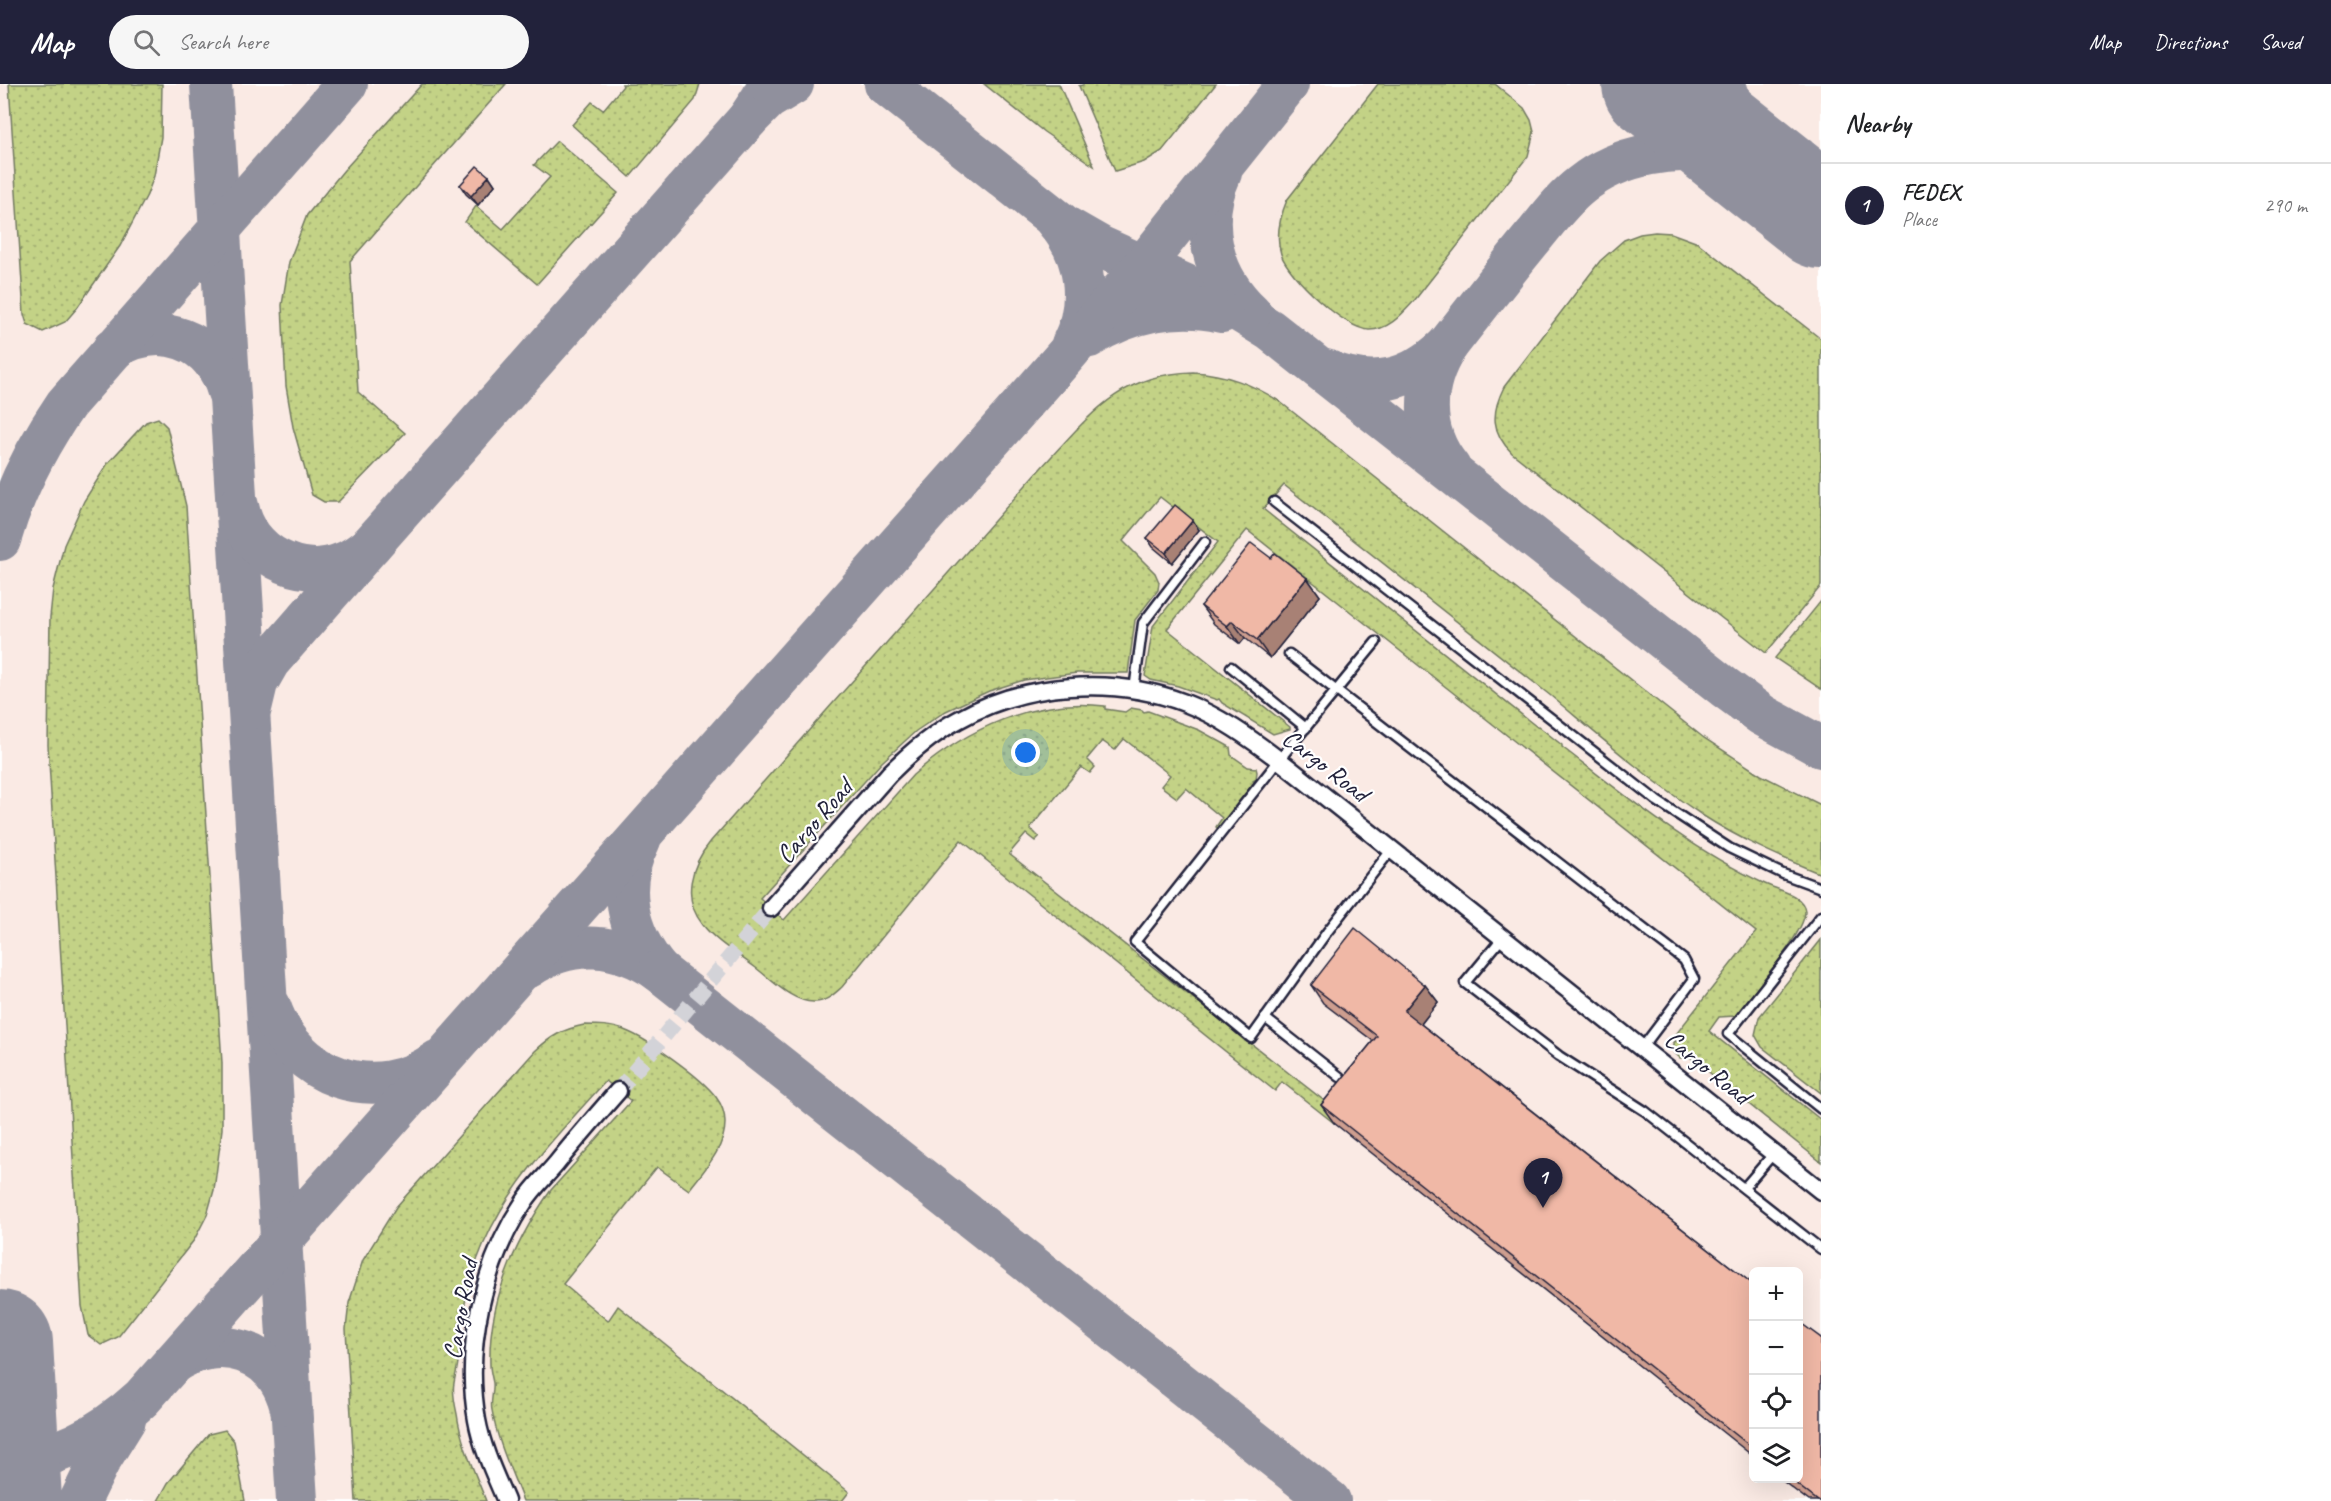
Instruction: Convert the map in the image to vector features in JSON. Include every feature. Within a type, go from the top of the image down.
[{"type":"street","name":"Cargo Road","points":[[771,908],[909,754],[958,720],[1011,699],[1045,691],[1081,687],[1134,690],[1186,704],[1232,727],[1279,760],[1821,1191]]},
{"type":"street","name":"Cargo Road","points":[[506,1501],[482,1441],[477,1419],[474,1380],[480,1315],[491,1264],[511,1223],[530,1193],[618,1091]]},
{"type":"lane","points":[[1274,501],[1657,801],[1729,848],[1782,874],[1821,888]]},
{"type":"lane","points":[[1134,690],[1143,623],[1205,542]]},
{"type":"lane","points":[[1376,642],[1135,942],[1251,1038],[1327,932],[1392,848]]},
{"type":"lane","points":[[1289,654],[1684,960],[1694,979],[1642,1048]]},
{"type":"lane","points":[[1231,667],[1306,728]]},
{"type":"lane","points":[[1821,916],[1728,1034],[1821,1109]]},
{"type":"lane","points":[[1503,937],[1465,983],[1559,1056],[1645,1111],[1821,1249]]},
{"type":"lane","points":[[1265,1018],[1340,1077]]},
{"type":"lane","points":[[1744,1188],[1774,1154]]},
{"type":"shaded area","points":[[0,84],[1821,84],[1821,1501],[0,1501]]},
{"type":"green space","points":[[9,84],[162,84],[161,137],[154,176],[147,195],[120,246],[77,308],[65,322],[43,332],[27,324],[24,314]]},
{"type":"green space","points":[[422,84],[506,84],[350,261],[358,392],[405,433],[338,502],[324,502],[312,495],[293,427],[286,386],[282,305],[289,262],[307,215],[344,170]]},
{"type":"green space","points":[[622,84],[700,84],[695,100],[630,177],[572,125],[592,102],[603,110],[623,86]]},
{"type":"green space","points":[[984,84],[1059,84],[1094,166],[1044,132]]},
{"type":"green space","points":[[1085,84],[1216,84],[1162,151],[1144,162],[1115,171],[1079,86]]},
{"type":"green space","points":[[1378,84],[1495,84],[1524,108],[1531,120],[1534,132],[1528,156],[1414,301],[1389,324],[1369,330],[1359,328],[1333,312],[1306,288],[1286,264],[1279,247],[1278,233],[1287,200]]},
{"type":"green space","points":[[557,141],[618,193],[537,284],[465,222],[476,206],[503,229],[550,177],[534,165]]},
{"type":"green space","points":[[1671,233],[1698,243],[1821,339],[1821,586],[1766,653],[1512,453],[1497,430],[1495,414],[1504,387],[1600,261],[1624,240],[1640,234]]},
{"type":"green space","points":[[1193,372],[1238,381],[1279,401],[1704,738],[1761,775],[1821,805],[1821,874],[1745,840],[1682,801],[1284,485],[1263,509],[1635,803],[1711,855],[1800,900],[1805,911],[1803,921],[1787,949],[1735,1016],[1719,1017],[1709,1031],[1821,1120],[1821,1162],[1690,1057],[1680,1058],[1674,1052],[1674,1042],[1677,1041],[1673,1038],[1756,932],[1247,530],[1167,629],[1290,729],[1273,734],[1219,699],[1151,680],[1145,676],[1153,626],[1218,542],[1160,497],[1123,541],[1155,573],[1159,582],[1158,590],[1135,620],[1128,673],[1077,673],[1024,680],[989,691],[946,711],[916,731],[882,762],[760,898],[784,920],[913,775],[955,744],[1002,720],[1027,712],[1079,704],[1105,706],[1105,709],[1125,712],[1131,708],[1148,711],[1199,730],[1230,747],[1231,755],[1248,767],[1256,768],[1257,772],[1256,779],[1253,781],[1257,783],[1219,830],[1216,827],[1222,818],[1186,788],[1177,798],[1161,786],[1170,775],[1124,739],[1115,750],[1102,741],[1087,759],[1095,767],[1090,773],[1081,767],[1030,828],[1039,837],[1035,841],[1026,834],[1009,854],[1341,1114],[1334,1123],[1282,1082],[1275,1091],[961,840],[842,987],[823,1001],[807,1001],[791,995],[721,943],[703,925],[692,904],[691,882],[704,850],[1041,468],[1090,416],[1124,390],[1144,381],[1167,375]]},
{"type":"green space","points":[[158,418],[167,427],[186,506],[222,1063],[222,1129],[214,1190],[207,1215],[194,1240],[118,1337],[101,1345],[88,1335],[82,1306],[48,745],[50,617],[53,589],[64,545],[84,501],[108,463],[146,422]]},
{"type":"green space","points":[[1821,601],[1821,689],[1775,658]]},
{"type":"green space","points":[[1821,940],[1821,1093],[1762,1047],[1755,1035],[1759,1017]]},
{"type":"green space","points":[[584,1025],[609,1026],[624,1030],[673,1059],[699,1079],[716,1097],[723,1109],[725,1123],[718,1150],[689,1190],[657,1167],[563,1284],[608,1321],[618,1306],[849,1492],[842,1501],[523,1501],[501,1445],[492,1410],[493,1386],[490,1365],[494,1318],[507,1272],[526,1229],[538,1209],[551,1190],[631,1101],[606,1081],[549,1144],[525,1175],[504,1206],[486,1239],[472,1275],[463,1315],[458,1366],[453,1387],[462,1436],[486,1501],[356,1501],[346,1329],[349,1303],[363,1260],[396,1207],[535,1051],[557,1034]]},
{"type":"green space","points":[[225,1430],[234,1441],[245,1501],[158,1501],[168,1483],[209,1434]]},
{"type":"building","points":[[477,166],[489,176],[471,196],[460,185]]},
{"type":"building","points":[[1175,505],[1193,520],[1166,553],[1147,538]]},
{"type":"building","points":[[1251,543],[1271,558],[1275,553],[1307,578],[1257,640],[1232,621],[1227,626],[1201,606]]},
{"type":"building","points":[[1355,928],[1425,985],[1404,1011],[1749,1281],[1749,1445],[1321,1105],[1377,1036],[1311,985]]},
{"type":"building","points":[[1803,1325],[1821,1338],[1821,1501],[1795,1483],[1803,1483]]},
{"type":"taxiway","points":[[211,84],[297,1501]]},
{"type":"taxiway","points":[[0,540],[27,469],[66,404],[347,84]]},
{"type":"taxiway","points":[[768,84],[748,119],[768,99],[793,84]]},
{"type":"taxiway","points":[[885,84],[1066,227],[1101,247],[1226,303],[1270,330],[1724,687],[1762,715],[1821,747]]},
{"type":"taxiway","points":[[0,1464],[40,1457],[77,1443],[111,1423],[142,1398],[1060,362],[1143,266],[1288,84]]},
{"type":"taxiway","points":[[1447,346],[1562,202],[1574,190],[1596,175],[1630,159],[1649,154],[1687,151],[1723,157],[1746,166],[1810,207],[1763,162],[1741,134],[1725,84]]},
{"type":"taxiway","points":[[371,545],[748,119]]},
{"type":"taxiway","points":[[1221,173],[1210,211],[1213,248],[1218,266],[1227,283],[1251,313]]},
{"type":"taxiway","points":[[1056,221],[1074,249],[1083,280],[1082,313],[1072,344]]},
{"type":"taxiway","points":[[1089,337],[1120,321],[1153,311],[1188,308],[1222,312]]},
{"type":"taxiway","points":[[113,349],[131,340],[149,336],[182,339],[197,347],[210,358],[221,373],[228,392]]},
{"type":"taxiway","points":[[1326,370],[1360,380],[1390,379],[1419,367],[1447,346],[1433,376],[1428,407],[1433,439],[1450,468]]},
{"type":"taxiway","points":[[238,506],[243,523],[263,550],[293,566],[310,569],[326,568],[351,559],[371,545],[269,662],[257,683],[251,708]]},
{"type":"taxiway","points":[[529,967],[561,951],[595,948],[628,954],[659,971],[639,941],[628,909],[628,875],[640,840]]},
{"type":"taxiway","points":[[659,971],[1330,1501]]},
{"type":"taxiway","points":[[270,1006],[282,1031],[298,1051],[317,1067],[339,1077],[363,1082],[388,1082],[413,1075],[437,1061]]},
{"type":"taxiway","points":[[173,1363],[191,1354],[209,1349],[227,1348],[244,1352],[259,1359],[272,1371],[283,1386],[290,1405]]},
{"type":"taxiway","points":[[80,1501],[99,1462],[125,1420]]},
{"type":"runway","points":[[1655,84],[1821,216]]},
{"type":"runway","points":[[0,1343],[9,1501]]},
{"type":"tunnel","points":[[618,1091],[771,908]]},
{"type":"place","name":"FEDEX","points":[[1543,1208]]}]
